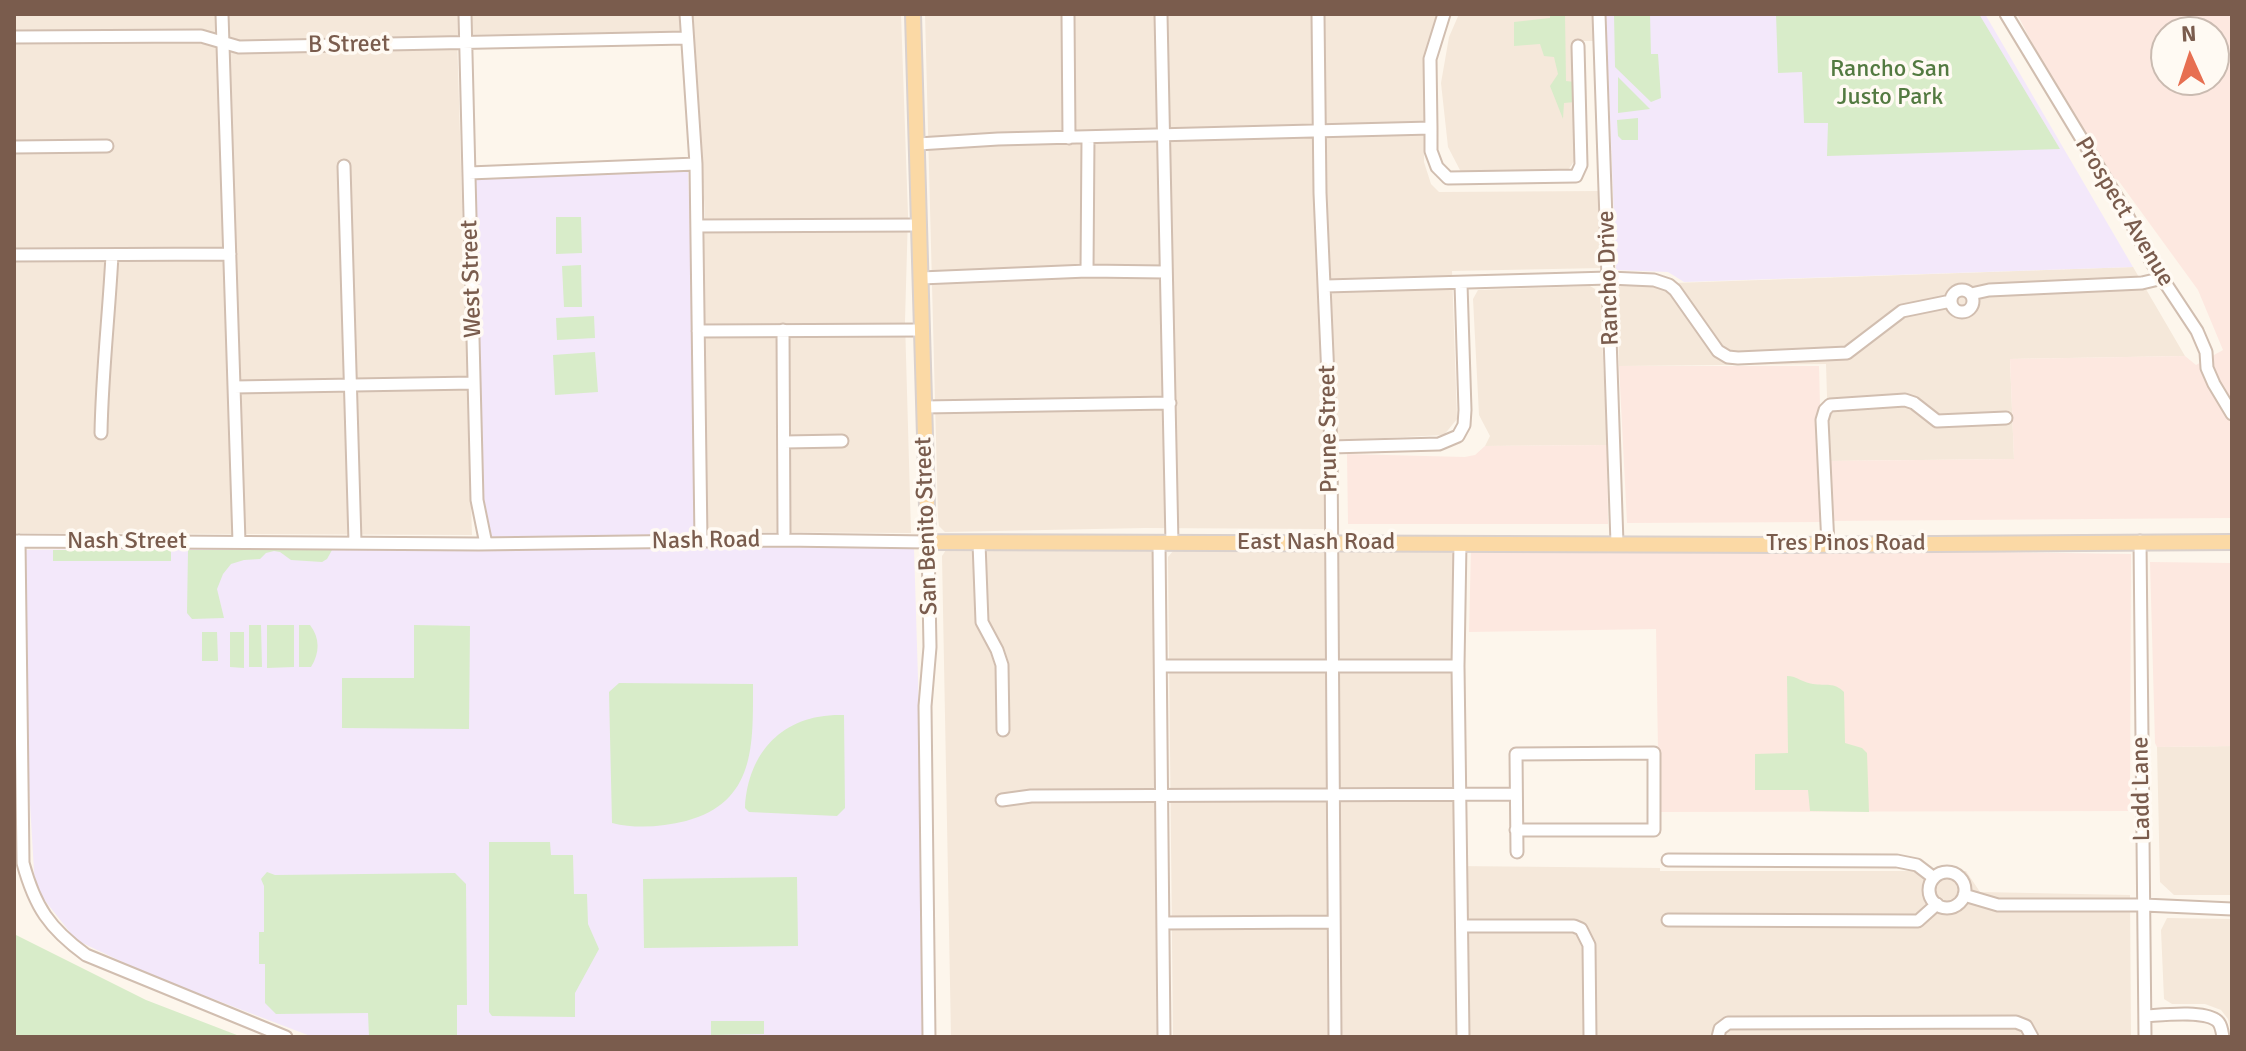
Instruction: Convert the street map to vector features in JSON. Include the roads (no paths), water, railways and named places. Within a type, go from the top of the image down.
[{"type":"main road","name":"San Benito Street","points":[[913,14],[928,542]]},
{"type":"main road","name":"Nash Road","points":[[928,542],[1166,543]]},
{"type":"main road","name":"Tres Pinos Road","points":[[1460,543],[1828,545],[2232,542]]},
{"type":"main road","name":"East Nash Road","points":[[1166,543],[1460,543]]},
{"type":"street","points":[[222,14],[239,542]]},
{"type":"street","name":"West Street","points":[[465,14],[477,500],[486,544]]},
{"type":"street","points":[[686,14],[696,164],[701,541]]},
{"type":"street","points":[[1068,14],[1069,138]]},
{"type":"street","points":[[1161,14],[1170,403],[1161,666],[1164,1037]]},
{"type":"street","name":"Prune Street","points":[[1318,14],[1318,132],[1331,447],[1335,1037]]},
{"type":"street","points":[[1444,14],[1430,59],[1431,151],[1437,167],[1448,178],[1576,176],[1581,165],[1578,46]]},
{"type":"street","name":"Rancho Drive","points":[[1599,14],[1617,543]]},
{"type":"street","name":"Prospect Avenue","points":[[2006,14],[2197,331],[2206,352],[2207,368],[2232,414]]},
{"type":"street","name":"B Street","points":[[14,37],[188,36],[209,38],[239,47],[686,38]]},
{"type":"street","points":[[1579,86],[1602,86]]},
{"type":"street","points":[[918,144],[998,139],[1431,128]]},
{"type":"street","points":[[1087,271],[1088,138]]},
{"type":"street","points":[[14,147],[107,146]]},
{"type":"street","points":[[469,173],[696,164]]},
{"type":"street","points":[[344,166],[355,542]]},
{"type":"street","points":[[697,226],[919,225]]},
{"type":"street","points":[[14,255],[230,254]]},
{"type":"street","points":[[101,433],[112,255]]},
{"type":"street","points":[[921,278],[1087,271],[1165,272]]},
{"type":"street","points":[[1326,286],[1609,278],[1654,280],[1669,285],[1718,351],[1738,358],[1847,353],[1902,311],[1951,301]]},
{"type":"street","points":[[1951,301],[1959,290],[1971,294],[1989,290],[2142,283],[2163,278]]},
{"type":"street","points":[[1331,447],[1428,445],[1445,443],[1458,436],[1464,425],[1465,410],[1461,284]]},
{"type":"street","points":[[1951,301],[1957,311],[1965,311],[1973,304],[1971,294]]},
{"type":"street","points":[[783,330],[784,533]]},
{"type":"street","points":[[698,331],[922,330]]},
{"type":"street","points":[[234,387],[474,383]]},
{"type":"street","points":[[1828,545],[1822,420],[1830,405],[1905,400],[1914,403],[1937,421],[2006,418]]},
{"type":"street","points":[[924,407],[1170,403]]},
{"type":"street","points":[[784,442],[842,441]]},
{"type":"street","points":[[17,541],[23,863],[30,889],[43,914],[62,937],[86,955],[286,1037]]},
{"type":"street","name":"Nash Street","points":[[17,541],[239,542]]},
{"type":"street","name":"Ladd Lane","points":[[2140,541],[2145,1037]]},
{"type":"street","name":"Nash Road","points":[[239,542],[928,542]]},
{"type":"street","name":"San Benito Street","points":[[928,542],[930,647],[925,706],[929,1037]]},
{"type":"street","points":[[979,543],[982,622],[1001,659],[1003,730]]},
{"type":"street","points":[[1460,543],[1458,666],[1463,1037]]},
{"type":"street","points":[[1161,666],[1458,666]]},
{"type":"street","points":[[1516,830],[1654,830],[1654,753],[1516,754],[1516,830],[1517,852]]},
{"type":"street","points":[[1002,800],[1031,796],[1516,794]]},
{"type":"street","points":[[1668,860],[1897,861],[1917,865],[1934,878]]},
{"type":"street","points":[[1944,872],[1956,875],[1964,883],[1964,895],[1953,907],[1937,904],[1929,889],[1934,878],[1944,872]]},
{"type":"street","points":[[1964,895],[1998,905],[2144,905],[2232,909]]},
{"type":"street","points":[[1668,920],[1911,921],[1924,917],[1937,904]]},
{"type":"street","points":[[1163,923],[1334,922]]},
{"type":"street","points":[[1462,926],[1574,926],[1581,929],[1587,935],[1589,945],[1590,1037]]},
{"type":"street","points":[[2145,1016],[2200,1015],[2215,1019],[2223,1037]]},
{"type":"street","points":[[1718,1037],[1720,1029],[1728,1023],[2016,1022],[2024,1024],[2032,1037]]},
{"type":"park label","name":"Rancho San Justo Park","points":[[1890,84]]}]
